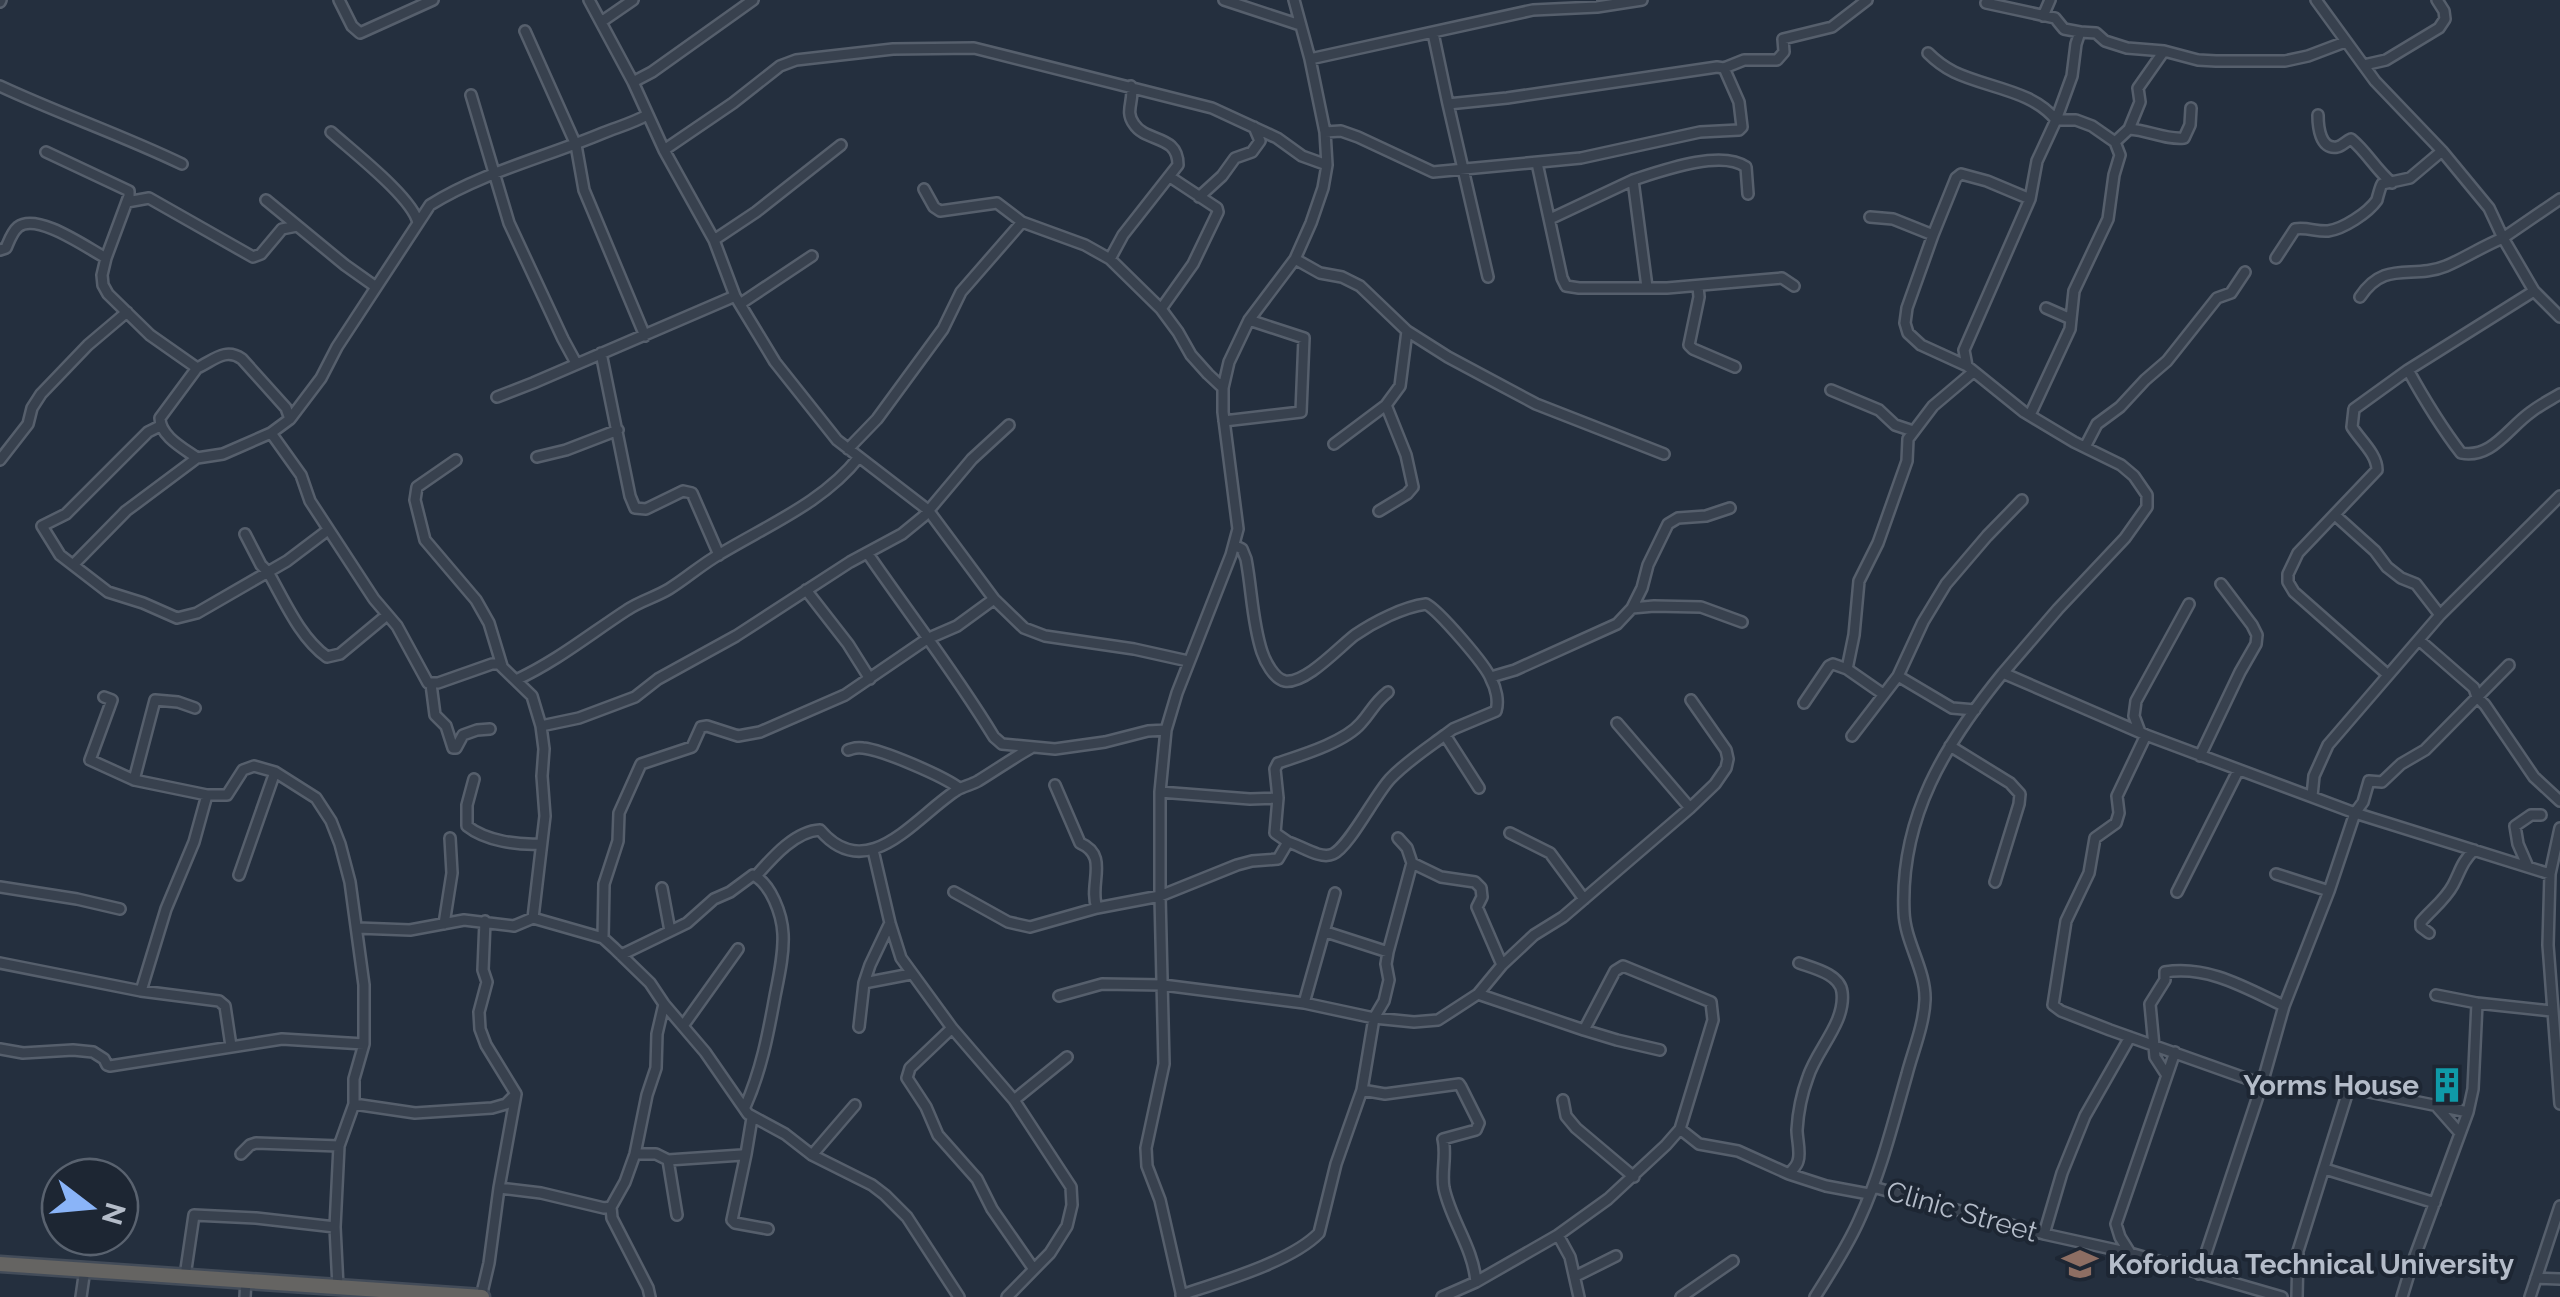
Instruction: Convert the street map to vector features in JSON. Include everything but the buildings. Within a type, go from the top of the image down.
[{"type":"highway","points":[[0,1264],[481,1297]]},
{"type":"street","points":[[338,0],[352,26],[360,32],[433,0]]},
{"type":"street","points":[[589,0],[714,240],[738,300],[776,362],[837,440],[928,510],[994,599],[1024,628],[1044,636],[1188,661]]},
{"type":"street","points":[[601,22],[632,0]]},
{"type":"street","points":[[632,82],[753,0]]},
{"type":"street","points":[[1224,0],[1300,25]]},
{"type":"street","points":[[1294,0],[1325,132],[1327,165],[1311,223],[1294,259],[1250,320],[1233,352],[1223,388],[1238,522],[1234,545],[1188,661],[1166,730],[1160,792],[1164,1064],[1146,1148],[1146,1166],[1160,1200],[1182,1296],[1261,1268],[1318,1233],[1336,1164],[1362,1090],[1374,1018],[1384,1001],[1389,980],[1388,952],[1412,863],[1398,838]]},
{"type":"street","points":[[1310,59],[1433,33],[1532,5],[1642,0]]},
{"type":"street","points":[[1448,104],[1724,68],[1744,60],[1777,60],[1784,52],[1783,39],[1832,27],[1867,0]]},
{"type":"street","points":[[2009,0],[2026,10]]},
{"type":"street","points":[[2044,16],[2050,0]]},
{"type":"street","points":[[2316,0],[2375,81],[2442,151],[2489,208],[2534,291],[2560,318]]},
{"type":"street","points":[[2364,65],[2386,60],[2439,28],[2445,19],[2437,0]]},
{"type":"street","points":[[1986,3],[2055,18],[2064,28],[2096,33],[2105,41],[2127,48],[2164,50],[2198,60],[2264,62],[2308,56],[2346,42]]},
{"type":"street","points":[[525,31],[576,145],[584,190],[645,336]]},
{"type":"street","points":[[1969,370],[1964,350],[2030,199],[2037,161],[2072,76],[2080,32]]},
{"type":"street","points":[[1433,33],[1488,277]]},
{"type":"street","points":[[664,150],[733,104],[780,66],[796,60],[844,53],[974,48],[1212,108],[1277,138],[1302,156],[1327,165]]},
{"type":"street","points":[[2115,142],[2129,129],[2140,102],[2138,88],[2164,50]]},
{"type":"street","points":[[1928,54],[1956,73],[2016,94],[2056,120],[2076,120],[2092,126],[2115,142],[2120,155],[2108,219],[2074,291],[2066,342],[2030,415]]},
{"type":"street","points":[[2375,81],[2386,60]]},
{"type":"street","points":[[1325,132],[1358,136],[1433,172],[1606,154],[1700,132],[1739,130],[1739,102],[1724,68]]},
{"type":"street","points":[[0,86],[182,164]]},
{"type":"street","points":[[1110,259],[1123,235],[1178,165],[1178,153],[1166,142],[1134,125],[1128,110],[1134,96],[1131,86]]},
{"type":"street","points":[[471,96],[509,222],[576,363]]},
{"type":"street","points":[[2129,129],[2184,138],[2191,108]]},
{"type":"street","points":[[2318,115],[2322,139],[2329,146],[2355,140],[2376,171],[2392,183]]},
{"type":"street","points":[[73,565],[126,511],[197,458],[223,454],[290,420],[321,378],[430,204],[495,173],[647,116]]},
{"type":"street","points":[[1199,198],[1234,158],[1256,147],[1260,141],[1254,127]]},
{"type":"street","points":[[331,132],[416,212],[418,223]]},
{"type":"street","points":[[714,240],[841,146]]},
{"type":"street","points":[[2276,258],[2295,229],[2327,231],[2341,226],[2377,200],[2382,184],[2410,178],[2442,151]]},
{"type":"street","points":[[46,152],[129,192],[106,258],[103,286],[150,336],[197,368]]},
{"type":"street","points":[[1550,219],[1633,180],[1685,163],[1737,160],[1746,166],[1748,194]]},
{"type":"street","points":[[1537,162],[1566,286],[1648,288],[1782,278],[1794,286]]},
{"type":"street","points":[[1815,1297],[1854,1232],[1871,1190],[1918,1036],[1925,999],[1904,914],[1908,842],[1917,811],[1950,746],[2002,673],[2125,538],[2147,507],[2147,495],[2134,476],[2120,465],[2030,415],[1969,370],[1921,345],[1908,333],[1907,308],[1956,178],[1962,174],[1987,181],[2030,199]]},
{"type":"street","points":[[1161,309],[1193,264],[1218,212],[1170,177]]},
{"type":"street","points":[[1633,180],[1648,288]]},
{"type":"street","points":[[924,189],[940,210],[998,203],[1022,222],[1085,245],[1110,259],[1161,309],[1192,355],[1223,388]]},
{"type":"street","points":[[127,202],[149,198],[253,257],[261,254],[282,229],[297,226]]},
{"type":"street","points":[[2360,297],[2379,277],[2443,267],[2503,238],[2560,199]]},
{"type":"street","points":[[266,200],[376,287]]},
{"type":"street","points":[[1870,217],[1894,218],[1933,235]]},
{"type":"street","points":[[848,449],[876,419],[943,329],[961,292],[1022,222]]},
{"type":"street","points":[[0,250],[6,248],[22,224],[33,223],[51,228],[106,258]]},
{"type":"street","points":[[497,397],[738,300],[812,256]]},
{"type":"street","points":[[1294,259],[1360,286],[1407,331],[1536,404],[1664,454]]},
{"type":"street","points":[[2085,447],[2097,424],[2168,362],[2217,298],[2231,293],[2245,272]]},
{"type":"street","points":[[1698,286],[1700,298],[1689,345],[1734,368]]},
{"type":"street","points":[[2388,675],[2294,592],[2288,574],[2298,553],[2376,470],[2373,456],[2352,427],[2354,409],[2408,370],[2534,291]]},
{"type":"street","points":[[2046,308],[2071,319]]},
{"type":"street","points":[[0,460],[28,424],[40,394],[127,312]]},
{"type":"street","points":[[1224,421],[1301,412],[1304,338],[1250,320]]},
{"type":"street","points":[[1334,444],[1386,405],[1400,386],[1407,331]]},
{"type":"street","points":[[197,458],[166,434],[160,418],[197,368],[226,352],[242,359],[286,408],[290,420]]},
{"type":"street","points":[[602,353],[635,508],[646,509],[688,490],[718,554]]},
{"type":"street","points":[[1847,669],[1859,581],[1878,543],[1907,461],[1908,439],[1933,406],[1969,370]]},
{"type":"street","points":[[2408,370],[2445,431],[2461,453],[2466,454],[2480,453],[2529,412],[2560,394]]},
{"type":"street","points":[[1832,390],[1879,410],[1895,425],[1913,431]]},
{"type":"street","points":[[1380,511],[1413,488],[1406,455],[1386,405]]},
{"type":"street","points":[[160,426],[148,432],[66,514],[42,526],[60,555],[108,592],[177,618],[196,613],[287,561],[328,530]]},
{"type":"street","points":[[541,726],[579,718],[635,697],[658,679],[902,534],[972,459],[1010,426]]},
{"type":"street","points":[[537,457],[618,430]]},
{"type":"street","points":[[271,433],[302,475],[310,502],[396,626],[423,676],[432,684],[435,715],[446,726],[452,748],[456,748],[463,735],[490,729]]},
{"type":"street","points":[[516,680],[553,662],[630,608],[670,588],[718,554],[836,484],[859,457]]},
{"type":"street","points":[[456,460],[417,487],[415,500],[425,540],[476,600],[489,623],[502,666],[532,696],[541,726],[544,816],[533,918]]},
{"type":"street","points":[[2312,796],[2314,776],[2328,745],[2480,572],[2560,496]]},
{"type":"street","points":[[1852,736],[1898,676],[1922,622],[1946,584],[2022,500]]},
{"type":"street","points":[[1491,676],[1515,670],[1617,624],[1632,608],[1668,524],[1678,518],[1706,516],[1730,508]]},
{"type":"street","points":[[2335,514],[2375,550],[2387,568],[2416,584],[2440,615]]},
{"type":"street","points":[[245,534],[260,566],[268,572],[298,625],[328,656],[340,654],[387,615]]},
{"type":"street","points":[[1234,545],[1242,549],[1246,559],[1262,655],[1278,679],[1297,680],[1356,635],[1396,614],[1426,604],[1438,612],[1491,676],[1498,704],[1496,710],[1454,729],[1388,780],[1334,854],[1326,856],[1275,833],[1278,763],[1348,734],[1388,692]]},
{"type":"street","points":[[868,554],[994,738],[1002,744],[1074,747],[1166,730]]},
{"type":"street","points":[[2200,756],[2256,644],[2252,624],[2220,584]]},
{"type":"street","points":[[806,590],[870,678]]},
{"type":"street","points":[[603,938],[604,884],[618,841],[619,813],[641,764],[692,746],[701,726],[738,736],[760,732],[846,695],[994,599]]},
{"type":"street","points":[[2189,604],[2136,701],[2134,716],[2143,734],[2118,796],[2116,823],[2095,838],[2089,873],[2066,921],[2052,1006],[2262,1084]]},
{"type":"street","points":[[1632,608],[1702,607],[1742,622]]},
{"type":"street","points":[[2418,640],[2474,688],[2534,777],[2560,801]]},
{"type":"street","points":[[432,684],[492,664],[502,666]]},
{"type":"street","points":[[1804,703],[1829,666],[1836,664],[1883,694]]},
{"type":"street","points":[[2199,1274],[2284,1006],[2369,781],[2382,782],[2401,764],[2426,750],[2509,665]]},
{"type":"street","points":[[2002,673],[2143,734],[2355,813],[2550,874]]},
{"type":"street","points":[[1898,676],[1952,708],[1975,710]]},
{"type":"street","points":[[104,697],[112,700],[90,760],[134,780],[207,796],[226,794],[243,770],[254,766],[275,772],[316,798],[331,820],[350,882],[364,984],[364,1044],[354,1080],[354,1104],[338,1146],[334,1228],[345,1290]]},
{"type":"street","points":[[134,780],[154,700],[195,708]]},
{"type":"street","points":[[1059,996],[1102,984],[1163,985],[1304,1003],[1374,1018],[1438,1020],[1478,994],[1502,964],[1534,935],[1584,899],[1715,784],[1726,768],[1726,750],[1691,700]]},
{"type":"street","points":[[1617,723],[1690,808]]},
{"type":"street","points":[[1446,735],[1479,788]]},
{"type":"street","points":[[1950,746],[2010,783],[2020,794],[1995,882]]},
{"type":"street","points":[[621,955],[688,923],[714,899],[756,876],[786,846],[814,830],[820,830],[831,844],[840,848],[854,852],[873,850],[905,833],[959,788],[973,784],[1031,748]]},
{"type":"street","points":[[848,750],[869,749],[959,788]]},
{"type":"street","points":[[2177,892],[2238,770]]},
{"type":"street","points":[[239,874],[275,772]]},
{"type":"street","points":[[474,780],[467,826],[491,838],[540,844]]},
{"type":"street","points":[[1055,785],[1080,843],[1092,848],[1097,908]]},
{"type":"street","points":[[1160,792],[1278,798]]},
{"type":"street","points":[[141,991],[207,796]]},
{"type":"street","points":[[2528,868],[2515,826],[2532,816],[2541,816]]},
{"type":"street","points":[[2560,828],[2550,874],[2548,945],[2555,992],[2552,1012],[2560,1104]]},
{"type":"street","points":[[1510,833],[1550,852],[1584,899]]},
{"type":"street","points":[[444,924],[452,873],[450,838]]},
{"type":"street","points":[[954,892],[1008,922],[1030,927],[1160,896],[1237,865],[1278,859],[1288,842]]},
{"type":"street","points":[[873,850],[890,923],[911,974],[1014,1100],[1071,1187],[1072,1205],[1066,1226],[1050,1253],[1007,1297]]},
{"type":"street","points":[[2429,933],[2420,927],[2421,922],[2435,910],[2453,885],[2462,862],[2474,850]]},
{"type":"street","points":[[1412,863],[1441,877],[1475,882],[1482,888],[1477,907],[1502,964]]},
{"type":"street","points":[[2276,874],[2329,892]]},
{"type":"street","points":[[745,1107],[765,1052],[784,938],[779,910],[756,876]]},
{"type":"street","points":[[0,887],[120,910]]},
{"type":"street","points":[[662,888],[670,931]]},
{"type":"street","points":[[1304,1003],[1335,893]]},
{"type":"street","points":[[357,928],[410,930],[464,920],[514,926],[533,918],[603,938],[650,984],[706,1052],[752,1118],[885,1195],[908,1217],[960,1297]]},
{"type":"street","points":[[481,1297],[516,1094],[480,1029],[479,1012],[487,982],[483,970],[484,921]]},
{"type":"street","points":[[859,1028],[864,983],[890,923]]},
{"type":"street","points":[[1326,932],[1388,952]]},
{"type":"street","points":[[684,1026],[738,949]]},
{"type":"street","points":[[0,963],[223,1003],[231,1046]]},
{"type":"street","points":[[1789,1174],[1798,1161],[1797,1126],[1806,1080],[1835,1024],[1843,994],[1834,979],[1799,963]]},
{"type":"street","points":[[1442,1297],[1558,1235],[1634,1177],[1680,1128],[1713,1020],[1710,1002],[1623,966],[1615,972],[1584,1030]]},
{"type":"street","points":[[2166,1074],[2155,1058],[2150,1004],[2165,972],[2186,969],[2226,979],[2284,1006]]},
{"type":"street","points":[[864,983],[911,974]]},
{"type":"street","points":[[1478,994],[1584,1030],[1660,1050]]},
{"type":"street","points":[[2436,995],[2552,1012]]},
{"type":"street","points":[[2402,1297],[2468,1112],[2473,1089],[2477,1003]]},
{"type":"street","points":[[650,1297],[612,1218],[611,1207],[635,1154],[656,1068],[657,1034],[664,1004]]},
{"type":"street","points":[[952,1028],[910,1068],[907,1078],[926,1106],[938,1135],[977,1179],[992,1209],[1034,1268]]},
{"type":"street","points":[[2044,1234],[2085,1116],[2130,1037]]},
{"type":"street","points":[[0,1049],[23,1054],[93,1052],[110,1066],[282,1039],[364,1044]]},
{"type":"street","points":[[2130,1253],[2116,1224],[2174,1052]]},
{"type":"street","points":[[1014,1100],[1067,1057]]},
{"type":"street","points":[[1362,1090],[1384,1094],[1459,1084],[1461,1087],[1478,1127],[1443,1139],[1443,1179],[1450,1210],[1471,1252],[1476,1282]]},
{"type":"street","points":[[2297,1297],[2298,1251],[2349,1088],[2468,1112]]},
{"type":"street","points":[[354,1104],[416,1113],[492,1108],[506,1104],[516,1094]]},
{"type":"street","points":[[1563,1100],[1566,1116],[1576,1128],[1634,1177]]},
{"type":"street","points":[[812,1155],[856,1105]]},
{"type":"street","points":[[2437,1107],[2460,1132]]},
{"type":"street","points":[[752,1118],[732,1220],[735,1224],[768,1229]]},
{"type":"street","name":"Clinic Street","points":[[1680,1128],[1700,1144],[1738,1151],[1826,1186],[1871,1190],[2130,1253],[2282,1297]]},
{"type":"street","points":[[242,1154],[256,1143],[338,1146]]},
{"type":"street","points":[[635,1154],[656,1154],[668,1160],[746,1154]]},
{"type":"street","points":[[668,1160],[677,1215]]},
{"type":"street","points":[[2325,1169],[2435,1203]]},
{"type":"street","points":[[499,1188],[611,1207]]},
{"type":"street","points":[[2530,1297],[2560,1206]]},
{"type":"street","points":[[185,1276],[194,1215],[334,1228]]},
{"type":"street","points":[[1558,1235],[1570,1258],[1579,1297]]},
{"type":"street","points":[[1576,1276],[1616,1256]]},
{"type":"street","points":[[1680,1297],[1733,1261]]},
{"type":"street","points":[[81,1297],[85,1269]]},
{"type":"street","points":[[2536,1278],[2560,1280]]},
{"type":"street","points":[[245,1297],[246,1279]]},
{"type":"place","name":"Yorms House","points":[[2447,1085]]},
{"type":"place","name":"Koforidua Technical University","points":[[2080,1264]]}]
